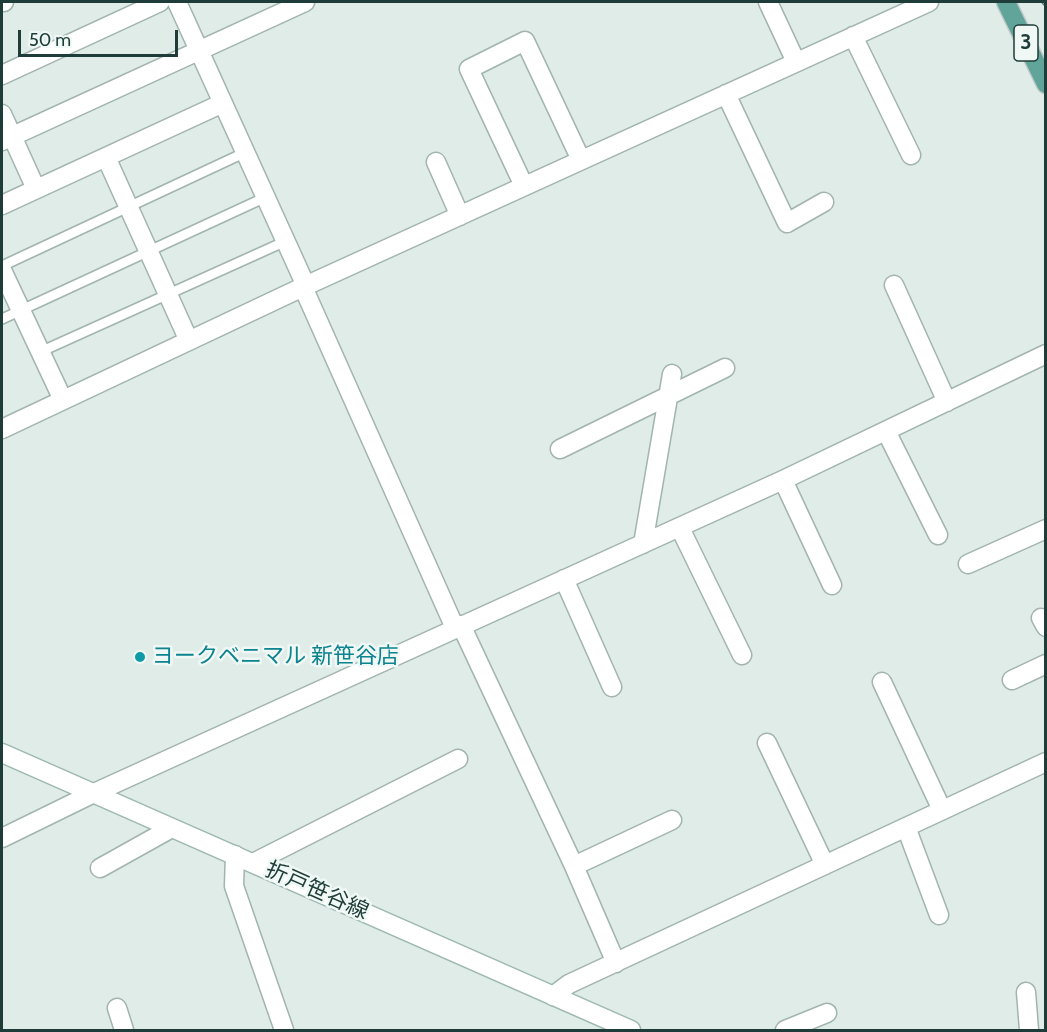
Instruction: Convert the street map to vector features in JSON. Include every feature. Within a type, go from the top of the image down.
[{"type":"main road","name":"3","points":[[1006,2],[1046,84]]},
{"type":"street","points":[[2,75],[160,2]]},
{"type":"street","points":[[177,2],[286,240],[458,627],[574,866],[616,963]]},
{"type":"street","points":[[7,138],[304,2]]},
{"type":"street","points":[[768,2],[796,62]]},
{"type":"street","points":[[2,429],[524,186],[929,2]]},
{"type":"street","points":[[853,36],[911,156]]},
{"type":"street","points":[[524,186],[469,69],[525,41],[581,160]]},
{"type":"street","points":[[726,94],[787,223],[824,202]]},
{"type":"street","points":[[2,205],[223,103]]},
{"type":"street","points":[[2,114],[7,138],[36,189]]},
{"type":"street","points":[[106,157],[189,341]]},
{"type":"street","points":[[436,162],[460,216]]},
{"type":"street","points":[[2,268],[63,400]]},
{"type":"street","points":[[894,285],[947,402]]},
{"type":"street","points":[[2,838],[94,793],[680,528],[1046,354]]},
{"type":"street","points":[[560,449],[725,368]]},
{"type":"street","points":[[643,544],[672,374]]},
{"type":"street","points":[[886,431],[938,535]]},
{"type":"street","points":[[783,480],[832,585]]},
{"type":"street","points":[[680,528],[742,655]]},
{"type":"street","points":[[968,564],[1046,529]]},
{"type":"street","points":[[564,579],[612,687]]},
{"type":"street","points":[[1012,680],[1046,664]]},
{"type":"street","points":[[882,682],[942,810]]},
{"type":"street","points":[[768,743],[825,865]]},
{"type":"street","name":"折戸笹谷線","points":[[2,753],[170,829],[236,855],[631,1030]]},
{"type":"street","points":[[253,863],[458,759]]},
{"type":"street","points":[[553,996],[569,984],[1046,762]]},
{"type":"street","points":[[574,866],[672,820]]},
{"type":"street","points":[[906,827],[939,915]]},
{"type":"street","points":[[99,868],[170,829]]},
{"type":"street","points":[[236,855],[234,886],[284,1030]]},
{"type":"street","points":[[1026,992],[1029,1030]]},
{"type":"street","points":[[117,1008],[124,1030]]},
{"type":"street","points":[[785,1030],[827,1013]]},
{"type":"lane","points":[[2,268],[246,152]]},
{"type":"lane","points":[[2,319],[266,197]]},
{"type":"lane","points":[[40,352],[286,240]]},
{"type":"place","name":"ヨークベニマル 新笹谷店","points":[[140,657]]}]
